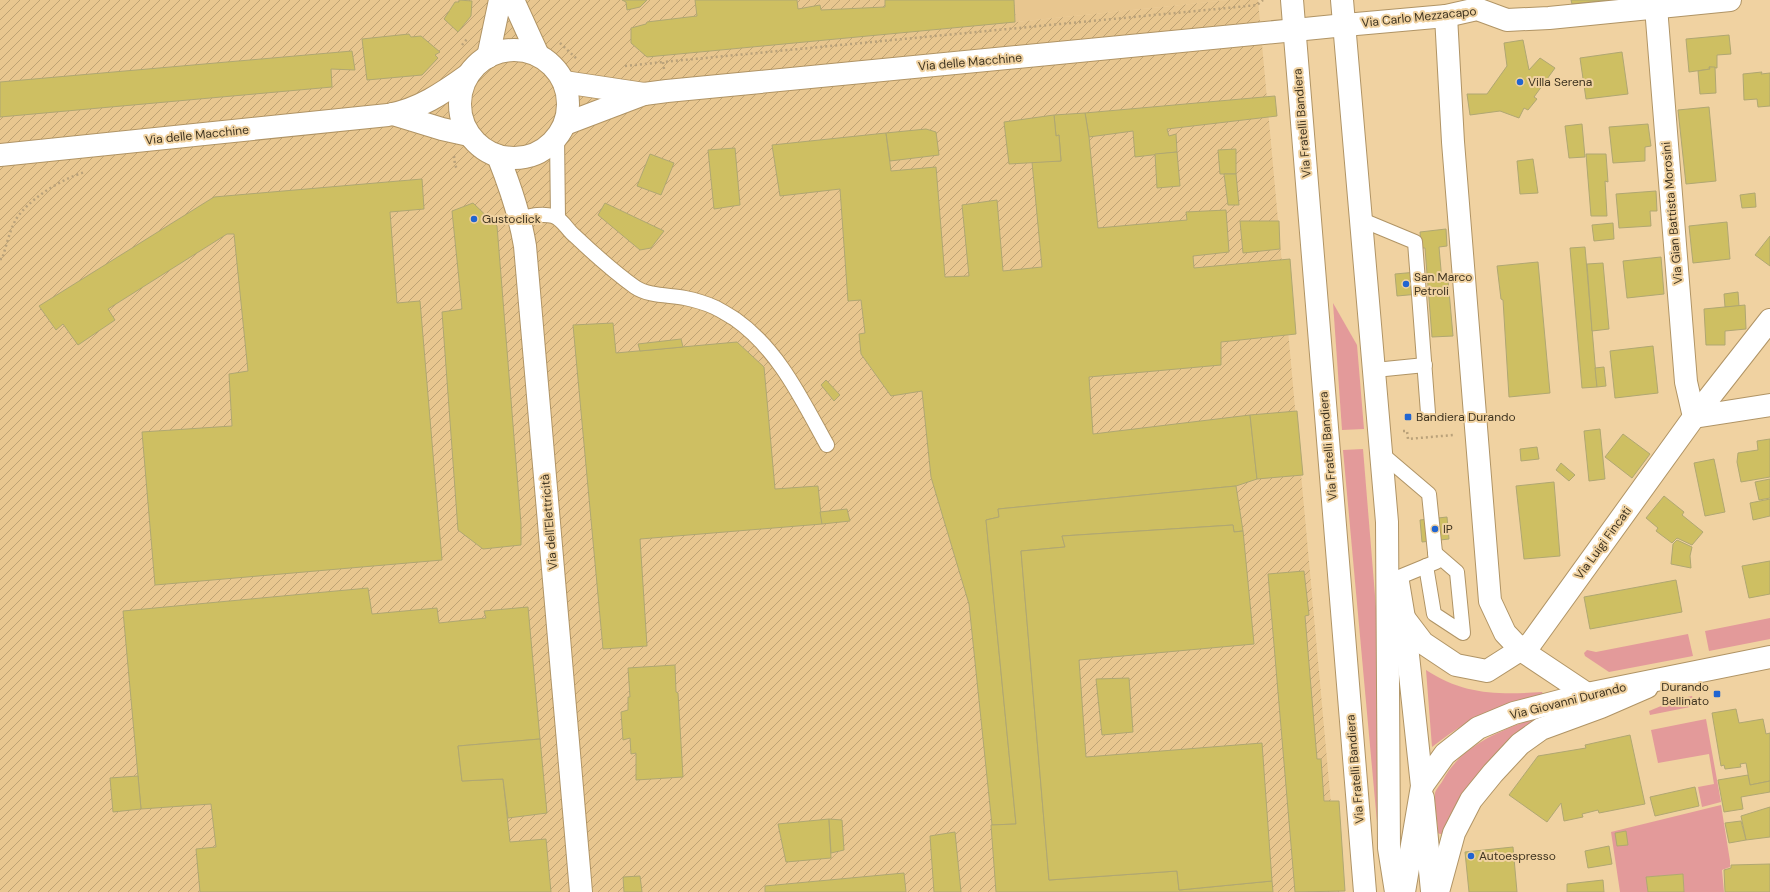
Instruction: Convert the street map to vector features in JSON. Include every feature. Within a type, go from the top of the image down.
[{"type":"street","points":[[488,57],[500,0]]},
{"type":"street","points":[[513,0],[538,55]]},
{"type":"street","name":"Via Fratelli Bandiera","points":[[1292,0],[1365,892]]},
{"type":"street","points":[[1342,0],[1387,522],[1389,848],[1396,892]]},
{"type":"street","name":"Via Carlo Mezzacapo","points":[[1295,30],[1446,16],[1479,3],[1505,20],[1548,9],[1656,7],[1730,0]]},
{"type":"street","name":"Via Gian Battista Morosini","points":[[1656,7],[1686,382],[1694,417]]},
{"type":"street","points":[[1446,16],[1453,142],[1490,601],[1505,633],[1521,650],[1587,694]]},
{"type":"street","name":"Via delle Macchine","points":[[564,82],[644,94],[1295,30]]},
{"type":"street","points":[[511,50],[527,51],[538,55],[555,68],[564,82],[569,98],[568,115],[561,131],[551,145],[537,154],[520,159],[498,156],[479,146],[469,136],[463,122],[460,108],[461,91],[468,75],[479,62],[494,54],[511,50]]},
{"type":"street","name":"Via delle Macchine","points":[[0,155],[394,114],[434,99],[468,75]]},
{"type":"street","name":"Via delle Macchine","points":[[561,131],[644,94]]},
{"type":"street","name":"Via delle Macchine","points":[[394,114],[469,136]]},
{"type":"street","name":"Via dell'Elettricità","points":[[498,156],[509,183],[520,218],[525,246],[581,892]]},
{"type":"street","name":"Via Luigi Fincati","points":[[1404,618],[1423,643],[1456,665],[1487,671],[1531,643],[1694,417],[1770,320]]},
{"type":"street","points":[[1694,417],[1770,405]]},
{"type":"street","points":[[1387,522],[1404,618],[1432,892]]},
{"type":"street","name":"Via Giovanni Durando","points":[[1422,786],[1446,754],[1478,728],[1514,713],[1587,694],[1770,657]]},
{"type":"street","name":"Via Giovanni Durando","points":[[1438,892],[1454,833],[1471,800],[1493,773],[1520,744],[1541,729],[1601,707],[1668,677]]},
{"type":"street","points":[[1404,892],[1422,786]]},
{"type":"lane","points":[[558,218],[561,131]]},
{"type":"lane","points":[[520,218],[548,215],[558,218],[594,254],[639,289],[685,298],[715,307],[744,327],[763,345],[780,365],[827,445]]},
{"type":"lane","points":[[1362,220],[1415,242],[1428,413]]},
{"type":"lane","points":[[1375,370],[1425,365]]},
{"type":"lane","points":[[1382,454],[1429,494],[1436,562],[1397,578]]},
{"type":"lane","points":[[1426,566],[1434,614],[1463,634],[1457,572],[1435,553]]},
{"type":"path","points":[[624,66],[1257,5],[1263,0]]},
{"type":"path","points":[[556,40],[583,63]]},
{"type":"path","points":[[663,62],[665,76]]},
{"type":"path","points":[[452,153],[455,158],[455,165],[457,169]]},
{"type":"path","points":[[0,259],[2,259],[15,221],[26,209],[58,183],[72,175],[91,170]]},
{"type":"path","points":[[1403,431],[1407,431],[1408,439],[1459,434]]},
{"type":"shaded area","points":[[0,0],[1014,0],[1016,22],[1229,0],[1258,0],[1339,892],[0,892]]},
{"type":"shaded area","points":[[1014,0],[1229,0],[1015,22]]},
{"type":"shaded area","points":[[1333,303],[1357,345],[1364,429],[1342,430]]},
{"type":"shaded area","points":[[1363,449],[1377,620],[1380,855],[1343,450]]},
{"type":"shaded area","points":[[1770,618],[1770,639],[1709,651],[1705,631]]},
{"type":"shaded area","points":[[1688,634],[1693,656],[1609,672],[1585,656],[1584,653],[1587,650],[1596,652]]},
{"type":"shaded area","points":[[1426,670],[1440,678],[1468,689],[1496,693],[1542,692],[1544,696],[1526,699],[1487,712],[1458,728],[1432,747]]},
{"type":"shaded area","points":[[1692,696],[1695,706],[1650,715],[1649,711],[1678,699]]},
{"type":"shaded area","points":[[1549,713],[1460,800],[1449,817],[1442,834],[1438,833],[1435,793],[1452,767],[1463,755],[1475,746],[1504,730]]},
{"type":"shaded area","points":[[1706,719],[1721,802],[1702,807],[1698,787],[1714,784],[1709,754],[1658,763],[1651,730]]},
{"type":"shaded area","points":[[1721,805],[1730,861],[1730,867],[1722,870],[1724,892],[1684,892],[1683,874],[1647,877],[1648,892],[1620,892],[1611,832]]},
{"type":"building","points":[[459,0],[472,1],[471,16],[458,32],[444,19],[455,2],[459,2]]},
{"type":"building","points":[[622,0],[647,0],[640,7],[627,10],[626,2]]},
{"type":"building","points":[[695,0],[797,0],[798,9],[820,5],[821,10],[885,7],[885,0],[1014,0],[1015,22],[647,57],[631,43],[631,28],[646,24],[647,22],[697,16]]},
{"type":"building","points":[[1571,0],[1608,0],[1572,4]]},
{"type":"building","points":[[409,34],[411,37],[421,36],[440,52],[435,55],[438,58],[422,75],[367,80],[362,39]]},
{"type":"building","points":[[1729,35],[1731,54],[1717,55],[1717,68],[1709,67],[1710,69],[1689,72],[1686,39]]},
{"type":"building","name":"Villa Serena","points":[[1523,40],[1529,70],[1540,58],[1555,68],[1534,97],[1537,99],[1528,110],[1524,108],[1519,118],[1500,111],[1470,115],[1467,94],[1487,94],[1507,66],[1504,43]]},
{"type":"building","points":[[352,51],[355,70],[331,69],[332,87],[0,117],[0,82]]},
{"type":"building","points":[[1622,52],[1628,94],[1586,99],[1580,58]]},
{"type":"building","points":[[1709,67],[1715,67],[1716,93],[1700,94],[1698,71],[1710,69]]},
{"type":"building","points":[[1762,72],[1761,74],[1770,73],[1770,106],[1758,107],[1757,99],[1744,100],[1743,74]]},
{"type":"building","points":[[1275,96],[1277,116],[1167,129],[1169,136],[1176,134],[1177,152],[1135,157],[1133,131],[1089,137],[1085,113]]},
{"type":"building","points":[[1709,107],[1716,181],[1686,184],[1678,110]]},
{"type":"building","points":[[1085,113],[1089,137],[1098,228],[1187,220],[1186,212],[1226,210],[1229,252],[1193,256],[1194,268],[1290,259],[1296,334],[1221,342],[1221,365],[1089,377],[1093,434],[1250,415],[1257,479],[1236,486],[998,509],[999,517],[986,520],[1016,824],[992,825],[969,604],[931,477],[922,391],[891,396],[861,354],[859,334],[865,333],[861,300],[848,301],[840,189],[780,196],[772,145],[886,133],[891,171],[936,167],[945,277],[969,276],[962,205],[997,200],[1003,271],[1042,267],[1032,162],[1061,161],[1059,135],[1056,136],[1054,115]]},
{"type":"building","points":[[1054,115],[1056,136],[1059,135],[1061,161],[1009,164],[1004,122]]},
{"type":"building","points":[[1582,124],[1585,157],[1569,158],[1565,126]]},
{"type":"building","points":[[1648,124],[1651,146],[1645,147],[1645,161],[1613,163],[1609,127]]},
{"type":"building","points":[[926,129],[936,132],[939,155],[890,161],[886,133]]},
{"type":"building","points":[[735,148],[740,205],[714,209],[708,150]]},
{"type":"building","points":[[1236,149],[1236,174],[1220,174],[1218,150]]},
{"type":"building","points":[[1177,152],[1180,186],[1157,188],[1155,154]]},
{"type":"building","points":[[650,154],[674,163],[661,195],[637,186]]},
{"type":"building","points":[[1586,154],[1606,154],[1608,182],[1605,181],[1607,216],[1591,216]]},
{"type":"building","points":[[1533,159],[1538,193],[1520,194],[1517,161]]},
{"type":"building","points":[[1224,174],[1236,174],[1239,205],[1228,205]]},
{"type":"building","points":[[422,179],[424,209],[390,212],[397,303],[420,301],[442,560],[155,585],[142,432],[232,426],[229,374],[248,371],[234,234],[227,234],[108,309],[115,320],[78,345],[63,324],[56,330],[39,306],[214,197]]},
{"type":"building","points":[[1656,191],[1657,211],[1650,211],[1651,226],[1619,228],[1616,194]]},
{"type":"building","points":[[1755,193],[1756,207],[1742,208],[1740,195]]},
{"type":"building","points":[[473,203],[497,226],[521,524],[521,545],[483,549],[458,530],[442,312],[462,309],[452,211]]},
{"type":"building","points":[[605,203],[664,231],[651,248],[640,250],[598,215]]},
{"type":"building","points":[[1240,221],[1279,221],[1280,249],[1243,253]]},
{"type":"building","points":[[1727,222],[1730,259],[1693,263],[1689,226]]},
{"type":"building","points":[[1613,223],[1614,239],[1594,241],[1592,225]]},
{"type":"building","points":[[1446,229],[1447,246],[1439,247],[1442,281],[1448,280],[1453,336],[1432,337],[1425,248],[1421,248],[1420,232]]},
{"type":"building","points":[[1770,236],[1770,266],[1755,255]]},
{"type":"building","points":[[1585,247],[1597,387],[1582,388],[1570,248]]},
{"type":"building","points":[[1661,257],[1664,294],[1627,298],[1623,261]]},
{"type":"building","points":[[1538,262],[1550,393],[1509,397],[1503,300],[1501,299],[1497,266]]},
{"type":"building","points":[[1603,263],[1609,329],[1592,331],[1587,264]]},
{"type":"building","points":[[1417,272],[1419,294],[1397,296],[1395,274]]},
{"type":"building","points":[[1738,292],[1739,306],[1725,307],[1724,294]]},
{"type":"building","points":[[1745,305],[1746,329],[1725,331],[1725,345],[1706,345],[1704,309]]},
{"type":"building","points":[[613,323],[616,353],[737,342],[764,367],[775,489],[818,486],[822,524],[640,539],[647,646],[603,649],[573,325]]},
{"type":"building","points":[[681,339],[683,347],[640,351],[638,344]]},
{"type":"building","points":[[1653,346],[1658,393],[1615,398],[1610,351]]},
{"type":"building","points":[[1604,367],[1606,386],[1597,387],[1595,368]]},
{"type":"building","points":[[826,380],[840,395],[834,401],[821,385]]},
{"type":"building","points":[[1297,411],[1303,475],[1257,479],[1250,415]]},
{"type":"building","points":[[1600,429],[1605,479],[1589,481],[1584,431]]},
{"type":"building","points":[[1623,434],[1650,454],[1632,478],[1605,457]]},
{"type":"building","points":[[1770,439],[1770,477],[1741,482],[1737,462],[1738,453],[1758,450],[1757,441]]},
{"type":"building","points":[[1537,447],[1539,459],[1521,461],[1520,449]]},
{"type":"building","points":[[1714,459],[1725,512],[1705,516],[1694,463]]},
{"type":"building","points":[[1561,463],[1575,475],[1569,481],[1556,470]]},
{"type":"building","points":[[1770,479],[1770,498],[1759,500],[1755,482]]},
{"type":"building","points":[[1554,482],[1560,556],[1524,559],[1516,486]]},
{"type":"building","points":[[1236,486],[1243,531],[1234,532],[1233,525],[1062,536],[1065,547],[1021,551],[1049,880],[1177,871],[1179,890],[1272,881],[1273,892],[996,892],[991,825],[1016,824],[986,520],[999,517],[998,509]]},
{"type":"building","points":[[1664,496],[1684,512],[1682,515],[1703,532],[1692,545],[1677,538],[1672,543],[1656,531],[1658,528],[1646,518]]},
{"type":"building","points":[[1770,499],[1770,516],[1753,520],[1750,503]]},
{"type":"building","points":[[847,509],[850,521],[822,524],[820,512]]},
{"type":"building","points":[[1447,517],[1449,539],[1422,542],[1420,520]]},
{"type":"building","points":[[1233,525],[1234,532],[1243,531],[1254,644],[1079,660],[1086,757],[1262,743],[1272,881],[1179,890],[1177,871],[1049,880],[1021,551],[1065,547],[1062,536]]},
{"type":"building","points":[[1677,540],[1692,547],[1690,556],[1691,568],[1671,564],[1673,544]]},
{"type":"building","points":[[1770,561],[1770,594],[1749,598],[1742,566]]},
{"type":"building","points":[[1304,571],[1309,615],[1305,616],[1317,759],[1321,759],[1324,801],[1339,801],[1345,891],[1295,892],[1268,574]]},
{"type":"building","points":[[1676,580],[1682,612],[1590,629],[1584,597]]},
{"type":"building","points":[[368,588],[372,614],[437,608],[439,623],[486,618],[484,611],[528,607],[540,739],[458,746],[462,781],[503,779],[510,842],[546,839],[551,892],[200,892],[196,849],[216,847],[211,804],[141,809],[123,611]]},
{"type":"building","points":[[675,665],[683,777],[636,780],[636,753],[631,754],[630,738],[623,740],[621,712],[628,710],[628,697],[630,697],[628,668]]},
{"type":"building","points":[[1129,678],[1133,732],[1102,735],[1096,679]]},
{"type":"building","points":[[1736,709],[1739,723],[1763,719],[1766,734],[1770,733],[1770,781],[1750,785],[1746,763],[1740,764],[1741,767],[1725,769],[1724,765],[1721,766],[1712,713]]},
{"type":"building","points":[[1630,735],[1645,804],[1599,813],[1598,810],[1582,814],[1583,817],[1564,821],[1561,803],[1547,822],[1509,795],[1538,756],[1586,748],[1585,745]]},
{"type":"building","points":[[540,739],[547,813],[508,818],[503,779],[462,781],[458,746]]},
{"type":"building","points":[[1748,775],[1750,785],[1770,781],[1770,792],[1741,797],[1743,809],[1724,812],[1718,780]]},
{"type":"building","points":[[138,776],[141,809],[113,812],[110,778]]},
{"type":"building","points":[[1695,787],[1699,806],[1655,816],[1650,797]]},
{"type":"building","points":[[1770,807],[1770,837],[1746,840],[1741,816]]},
{"type":"building","points":[[829,819],[831,858],[786,862],[778,824]]},
{"type":"building","points":[[829,819],[842,820],[844,850],[831,853]]},
{"type":"building","points":[[1741,821],[1746,840],[1729,843],[1725,823]]},
{"type":"building","points":[[1626,831],[1628,845],[1617,846],[1615,833]]},
{"type":"building","points":[[955,832],[961,892],[934,892],[930,836]]},
{"type":"building","points":[[1609,846],[1612,864],[1588,868],[1585,851]]},
{"type":"building","points":[[1513,847],[1517,892],[1469,892],[1465,852]]},
{"type":"building","points":[[1770,864],[1770,892],[1725,892],[1724,870],[1731,868],[1731,865]]},
{"type":"building","points":[[904,873],[906,892],[765,892],[765,886]]},
{"type":"building","points":[[1683,874],[1684,892],[1648,892],[1646,877]]},
{"type":"building","points":[[640,876],[642,892],[624,892],[623,877]]},
{"type":"building","points":[[1603,880],[1604,892],[1567,892],[1567,884]]},
{"type":"place","name":"Villa Serena","points":[[1520,82]]},
{"type":"place","name":"Gustoclick","points":[[474,219]]},
{"type":"place","name":"San Marco Petroli","points":[[1406,284]]},
{"type":"place","name":"Bandiera Durando","points":[[1408,417]]},
{"type":"place","name":"IP","points":[[1435,529]]},
{"type":"place","name":"Durando Bellinato","points":[[1717,694]]},
{"type":"place","name":"Autoespresso","points":[[1471,856]]}]
